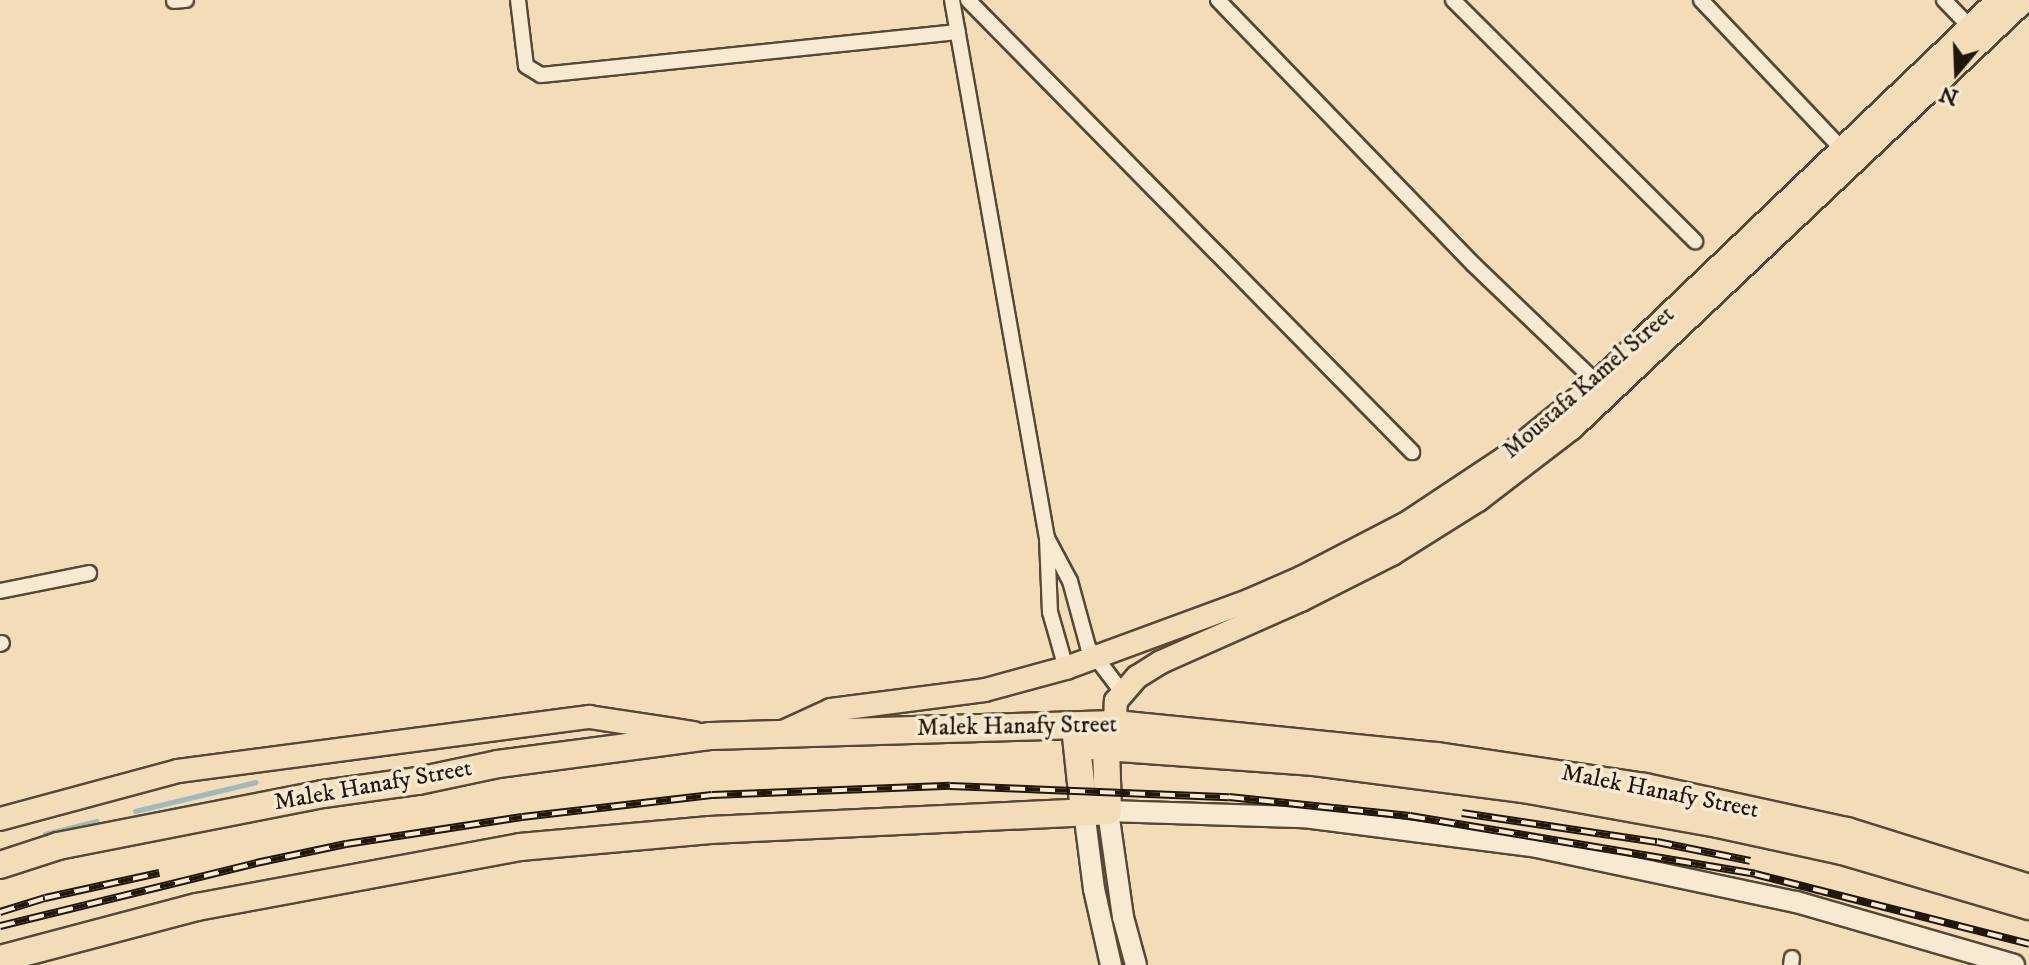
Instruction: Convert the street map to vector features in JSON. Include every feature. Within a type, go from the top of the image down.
[{"type":"highway","name":"Malek Hanafy Street","points":[[0,865],[58,846],[234,810],[418,781],[498,764],[711,736],[781,733],[1111,735],[1437,756],[1645,787],[1847,831],[2029,888]]},
{"type":"highway","points":[[1076,735],[1096,811]]},
{"type":"highway","name":"Malek Hanafy Street","points":[[1111,735],[1384,769],[1655,811],[1842,851],[2029,906]]},
{"type":"highway","points":[[1096,811],[1111,735]]},
{"type":"highway","points":[[0,959],[197,907],[520,847],[710,830],[1096,811]]},
{"type":"main road","name":"Moustafa Kamel Street","points":[[781,733],[831,710],[985,690],[1064,660],[1088,646],[1248,601],[1356,551],[1407,523],[1493,466],[1597,383],[1998,0]]},
{"type":"main road","name":"Moustafa Kamel Street","points":[[1122,692],[1161,662],[1301,600],[1392,554],[1519,470],[1611,395],[2025,0]]},
{"type":"main road","points":[[1111,735],[1116,701],[1122,692]]},
{"type":"main road","points":[[0,819],[178,771],[589,717],[711,736]]},
{"type":"street","points":[[518,0],[526,66],[541,75],[958,32]]},
{"type":"street","points":[[952,0],[1047,538],[1047,587],[1064,660]]},
{"type":"street","points":[[968,0],[1412,452]]},
{"type":"street","points":[[1218,0],[1474,265],[1597,383]]},
{"type":"street","points":[[1453,0],[1695,241]]},
{"type":"street","points":[[1701,0],[1842,149]]},
{"type":"street","points":[[1944,0],[1971,28]]},
{"type":"street","points":[[1047,538],[1070,581],[1088,646],[1122,692]]},
{"type":"street","points":[[0,591],[89,573]]},
{"type":"street","points":[[1096,811],[1094,889],[1115,964]]},
{"type":"street","points":[[1096,811],[1136,965]]},
{"type":"street","points":[[1096,811],[1304,817],[1537,847],[1796,902],[2014,965]]},
{"type":"waterway","points":[[135,811],[256,782]]},
{"type":"waterway","points":[[45,834],[96,821]]},
{"type":"railway","points":[[0,926],[346,844],[522,817],[712,795],[950,786],[1229,797],[1410,816],[1755,874],[2029,944]]},
{"type":"railway","points":[[1462,813],[1657,842],[1750,861]]},
{"type":"railway","points":[[0,912],[45,898],[159,873]]}]
